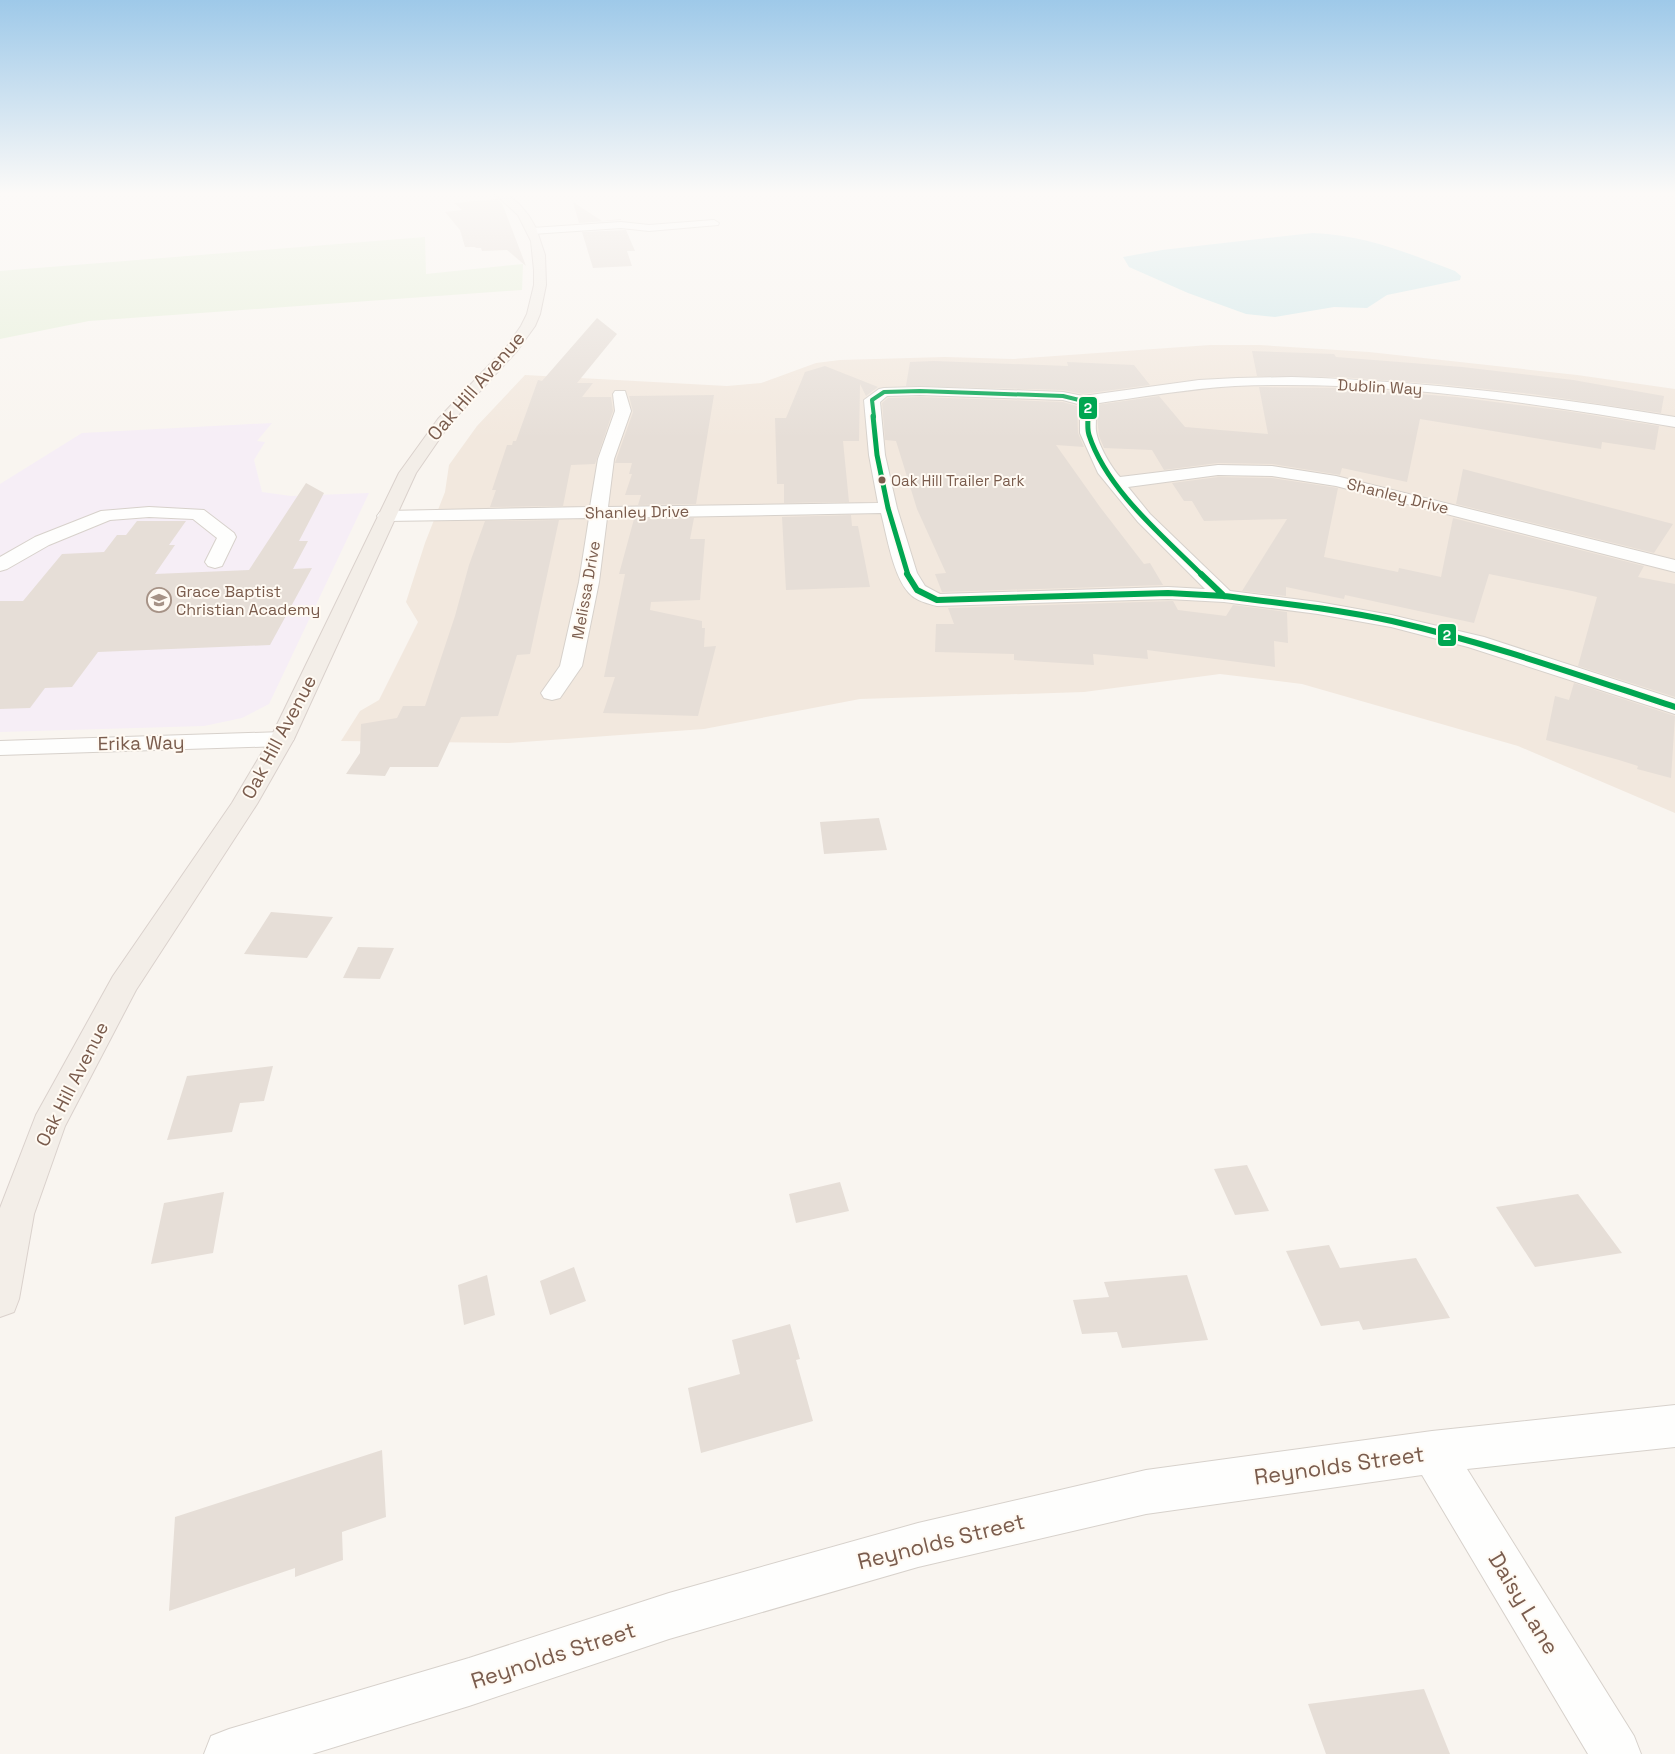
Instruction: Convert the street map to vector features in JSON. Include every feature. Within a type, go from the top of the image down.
[{"type":"main road","name":"Oak Hill Avenue","points":[[0,1299],[16,1214],[48,1124],[124,984],[244,804],[282,739],[402,482],[424,446],[449,414],[508,352],[528,326],[536,304],[539,275]]},
{"type":"street","name":"Dublin Way","points":[[888,508],[878,455],[872,400],[884,392],[920,391],[1063,396],[1083,401],[1237,382],[1318,384],[1457,392],[1613,411],[1675,422]]},
{"type":"street","name":"Melissa Drive","points":[[552,693],[571,666],[589,582],[606,459],[623,410],[620,394]]},
{"type":"street","points":[[1083,401],[1088,408],[1088,434],[1104,469],[1144,518],[1224,596]]},
{"type":"street","name":"Shanley Drive","points":[[1117,483],[1218,470],[1272,471],[1336,481],[1675,566]]},
{"type":"street","name":"Shanley Drive","points":[[386,516],[888,508]]},
{"type":"street","points":[[888,508],[907,572],[917,590],[937,600],[1168,593],[1224,596],[1318,608],[1467,639],[1675,707]]},
{"type":"street","points":[[0,565],[42,541],[106,516],[149,512],[198,514],[227,537],[215,562]]},
{"type":"street","name":"Erika Way","points":[[0,748],[282,739]]},
{"type":"street","name":"Reynolds Street","points":[[229,1754],[469,1682],[670,1616],[918,1545],[1146,1492],[1432,1452],[1675,1426]]},
{"type":"street","name":"Daisy Lane","points":[[1432,1452],[1616,1754]]},
{"type":"shaded area","points":[[1210,345],[1260,345],[1369,352],[1577,375],[1675,389],[1675,813],[1518,746],[1302,684],[1220,674],[1084,692],[860,699],[704,729],[509,743],[341,741],[360,711],[379,700],[418,622],[406,602],[425,543],[445,492],[449,465],[477,426],[525,375],[727,386],[761,383],[816,363],[840,360],[945,357],[1013,359]]},
{"type":"shaded area","name":"Grace Baptist Christian Academy","points":[[272,423],[257,441],[265,442],[254,460],[262,492],[291,496],[369,493],[269,704],[242,718],[204,726],[0,732],[0,484],[82,433]]},
{"type":"green space","points":[[0,275],[523,275],[522,290],[89,321],[0,339]]},
{"type":"water","points":[[1147,275],[1461,276],[1460,280],[1387,295],[1367,308],[1334,307],[1275,317],[1246,314],[1188,293]]},
{"type":"building","points":[[597,318],[617,334],[577,383],[593,383],[582,397],[611,397],[613,411],[595,464],[571,465],[563,506],[490,507],[496,490],[492,490],[507,445],[512,445],[513,441],[516,441],[538,380],[542,381]]},
{"type":"building","points":[[1252,351],[1334,354],[1336,357],[1462,367],[1573,380],[1664,396],[1661,413],[1532,394],[1437,384],[1340,377],[1257,376]]},
{"type":"building","points":[[934,361],[1068,366],[1067,362],[1134,365],[1150,385],[1083,394],[1063,390],[906,386],[910,362]]},
{"type":"building","points":[[825,366],[878,387],[866,396],[860,384],[859,441],[843,441],[849,502],[784,503],[784,484],[777,484],[775,418],[786,418],[805,372]]},
{"type":"building","points":[[1259,387],[1345,388],[1456,397],[1566,411],[1659,426],[1655,450],[1602,442],[1601,449],[1420,419],[1407,482],[1342,468],[1340,475],[1272,464],[1218,463],[1164,470],[1152,450],[1104,448],[1099,436],[1096,405],[1159,396],[1185,427],[1268,434]]},
{"type":"building","points":[[714,395],[696,504],[638,505],[641,495],[625,495],[632,474],[629,474],[632,463],[615,463],[633,412],[629,396]]},
{"type":"building","points":[[920,397],[1063,402],[1077,406],[1078,433],[1084,447],[1056,445],[1144,564],[1150,563],[1163,585],[942,592],[935,574],[946,573],[917,509],[896,441],[885,440],[882,403],[888,398]]},
{"type":"building","points":[[1463,469],[1673,524],[1654,553],[1456,504]]},
{"type":"building","points":[[1218,477],[1272,478],[1338,488],[1324,557],[1398,572],[1399,568],[1441,577],[1453,518],[1644,566],[1638,577],[1675,584],[1675,697],[1578,666],[1597,597],[1489,574],[1474,623],[1345,595],[1344,599],[1286,587],[1286,596],[1242,591],[1287,519],[1204,521],[1192,501],[1184,501],[1172,483]]},
{"type":"building","points":[[306,483],[324,493],[299,541],[308,541],[293,569],[312,568],[270,645],[98,652],[72,687],[45,688],[30,708],[0,709],[0,601],[23,601],[62,554],[104,552],[117,535],[126,535],[137,521],[186,521],[169,545],[175,545],[155,574],[249,570]]},
{"type":"building","points":[[851,515],[852,526],[858,526],[870,587],[786,590],[782,517]]},
{"type":"building","points":[[694,518],[690,539],[705,539],[700,600],[651,602],[650,610],[702,621],[702,628],[705,628],[704,647],[716,646],[698,716],[603,713],[615,677],[604,677],[625,574],[619,574],[634,519]]},
{"type":"building","points":[[559,520],[530,654],[517,655],[498,716],[461,717],[438,767],[390,767],[385,776],[346,774],[360,753],[361,724],[397,718],[403,706],[425,706],[455,616],[469,565],[485,521]]},
{"type":"building","points":[[1173,601],[1178,610],[1226,616],[1233,605],[1287,612],[1288,643],[1274,641],[1275,667],[1147,650],[1148,659],[1093,654],[1094,665],[1014,660],[1014,654],[935,652],[936,624],[954,624],[948,608]]},
{"type":"building","points":[[1574,683],[1675,716],[1671,778],[1637,769],[1638,766],[1619,760],[1546,740],[1555,696],[1569,700]]},
{"type":"building","points":[[879,818],[887,850],[824,854],[820,822]]},
{"type":"building","points":[[271,912],[333,917],[307,958],[244,954]]},
{"type":"building","points":[[358,947],[394,948],[380,979],[343,978]]},
{"type":"building","points":[[273,1066],[264,1101],[240,1103],[232,1132],[167,1140],[187,1076]]},
{"type":"building","points":[[1247,1165],[1269,1211],[1235,1215],[1214,1169]]},
{"type":"building","points":[[840,1182],[849,1211],[796,1223],[789,1194]]},
{"type":"building","points":[[224,1192],[213,1253],[151,1264],[164,1203]]},
{"type":"building","points":[[1578,1194],[1622,1253],[1535,1267],[1496,1207]]},
{"type":"building","points":[[1329,1245],[1340,1268],[1416,1258],[1450,1318],[1363,1330],[1359,1321],[1321,1326],[1286,1251]]},
{"type":"building","points":[[574,1267],[586,1301],[550,1315],[540,1281]]},
{"type":"building","points":[[487,1275],[495,1315],[464,1325],[458,1285]]},
{"type":"building","points":[[1187,1275],[1208,1340],[1122,1348],[1117,1332],[1082,1334],[1073,1300],[1109,1297],[1104,1282]]},
{"type":"building","points":[[790,1324],[800,1359],[796,1360],[813,1421],[701,1453],[688,1388],[740,1374],[732,1340]]},
{"type":"building","points":[[382,1450],[386,1517],[342,1532],[343,1560],[295,1577],[295,1568],[169,1611],[175,1517]]},
{"type":"building","points":[[1424,1689],[1450,1754],[1326,1754],[1308,1704]]},
{"type":"transit line","name":"2","points":[[1224,596],[1144,518],[1104,469],[1088,433],[1088,408],[1083,401],[1063,396],[920,391],[884,392],[872,400],[877,455],[888,508],[907,573],[917,590],[937,600],[1168,593],[1224,596],[1318,608],[1391,621],[1476,642],[1675,707]]},
{"type":"place","name":"Oak Hill Trailer Park","points":[[882,480]]},
{"type":"place","name":"Grace Baptist Christian Academy","points":[[159,600]]}]
